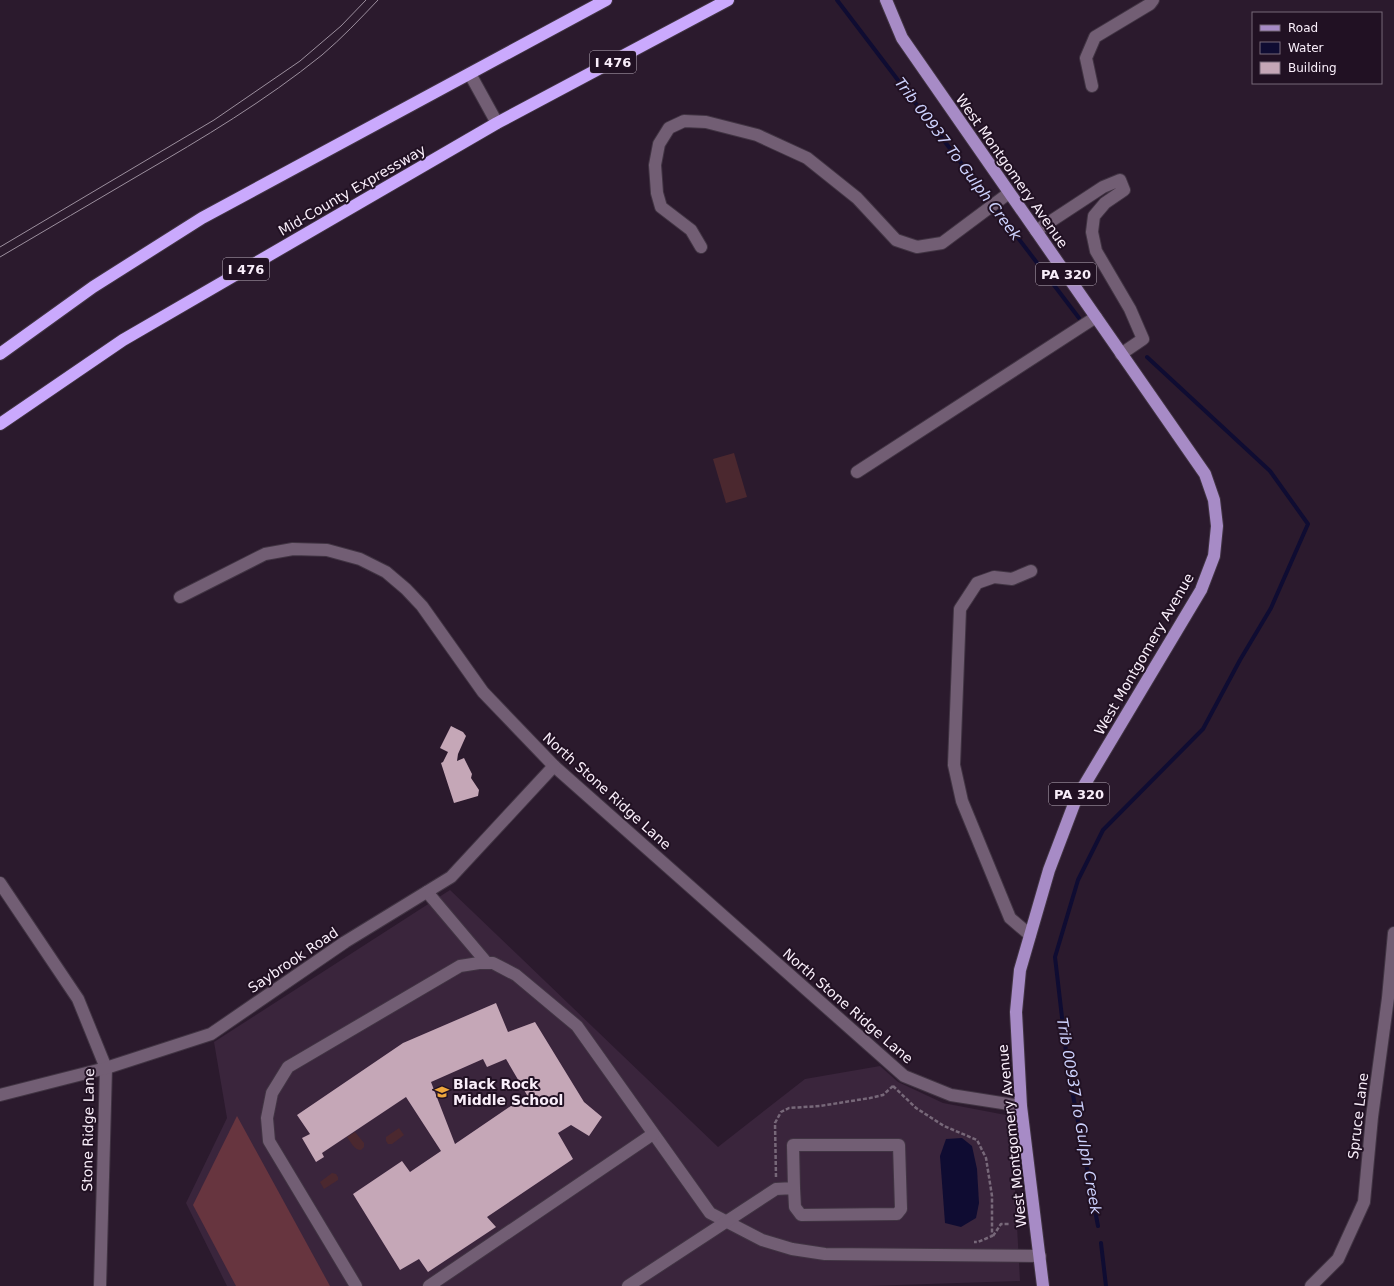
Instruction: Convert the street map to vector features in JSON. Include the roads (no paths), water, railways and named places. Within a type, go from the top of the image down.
[{"type":"highway","points":[[0,354],[93,287],[202,218],[606,0]]},
{"type":"highway","name":"Mid-County Expressway","points":[[0,424],[123,340],[497,123],[728,0]]},
{"type":"main road","name":"West Montgomery Avenue","points":[[886,0],[902,38],[1205,474],[1214,500],[1217,526],[1214,556],[1201,590],[1076,798],[1049,870],[1020,970],[1016,1012],[1021,1106],[1043,1286]]},
{"type":"street","points":[[1092,86],[1086,58],[1095,37],[1150,4],[1153,0]]},
{"type":"street","points":[[470,74],[497,123]]},
{"type":"street","points":[[701,247],[691,230],[662,207],[657,192],[655,166],[659,144],[669,128],[684,121],[706,122],[757,135],[807,158],[857,198],[896,240],[917,247],[942,243],[1009,193]]},
{"type":"street","points":[[1036,231],[1103,186],[1120,180],[1124,190],[1105,203],[1094,216],[1092,232],[1096,251],[1130,309],[1143,339],[1121,354]]},
{"type":"street","points":[[858,472],[1096,317]]},
{"type":"street","name":"North Stone Ridge Lane","points":[[180,596],[265,554],[293,550],[327,550],[360,559],[386,572],[406,589],[422,606],[484,692],[554,766],[904,1076],[951,1095],[1021,1106]]},
{"type":"street","points":[[1030,935],[1010,918],[962,801],[954,765],[960,609],[977,583],[994,577],[1012,579],[1031,571]]},
{"type":"street","name":"Saybrook Road","points":[[0,1095],[106,1068],[211,1034],[345,942],[451,877],[554,766]]},
{"type":"street","name":"Stone Ridge Lane","points":[[0,883],[78,999],[106,1068],[100,1286]]},
{"type":"street","points":[[427,892],[487,963]]},
{"type":"street","name":"Spruce Lane","points":[[1311,1286],[1338,1259],[1364,1202],[1372,1117],[1391,998],[1394,933]]},
{"type":"street","points":[[356,1286],[269,1141],[268,1118],[272,1093],[288,1067],[460,966],[487,963],[493,963],[516,975],[577,1026],[710,1214],[762,1240],[792,1249],[825,1254],[1040,1256]]},
{"type":"street","points":[[429,1286],[653,1134]]},
{"type":"street","points":[[793,1145],[899,1145],[901,1209],[898,1214],[801,1215],[795,1207],[794,1188],[793,1145]]},
{"type":"street","points":[[628,1286],[776,1189],[794,1188]]},
{"type":"water","points":[[962,1138],[972,1146],[977,1169],[979,1203],[976,1218],[961,1227],[945,1223],[940,1156],[946,1139]]},
{"type":"waterway","name":"Trib 00937 To Gulph Creek","points":[[837,0],[1079,318]]},
{"type":"waterway","name":"Trib 00937 To Gulph Creek","points":[[1098,1226],[1068,1069],[1055,957],[1078,880],[1103,830],[1203,729],[1240,660],[1271,608],[1308,524],[1270,471],[1147,357]]},
{"type":"waterway","name":"Trib 00937 To Gulph Creek","points":[[1101,1243],[1106,1286]]},
{"type":"tram line","points":[[0,247],[214,120],[300,61],[341,26],[366,0]]},
{"type":"tram line","points":[[0,257],[187,147],[256,103],[322,55],[378,0]]},
{"type":"place","name":"Black Rock Middle School","points":[[442,1092]]}]
